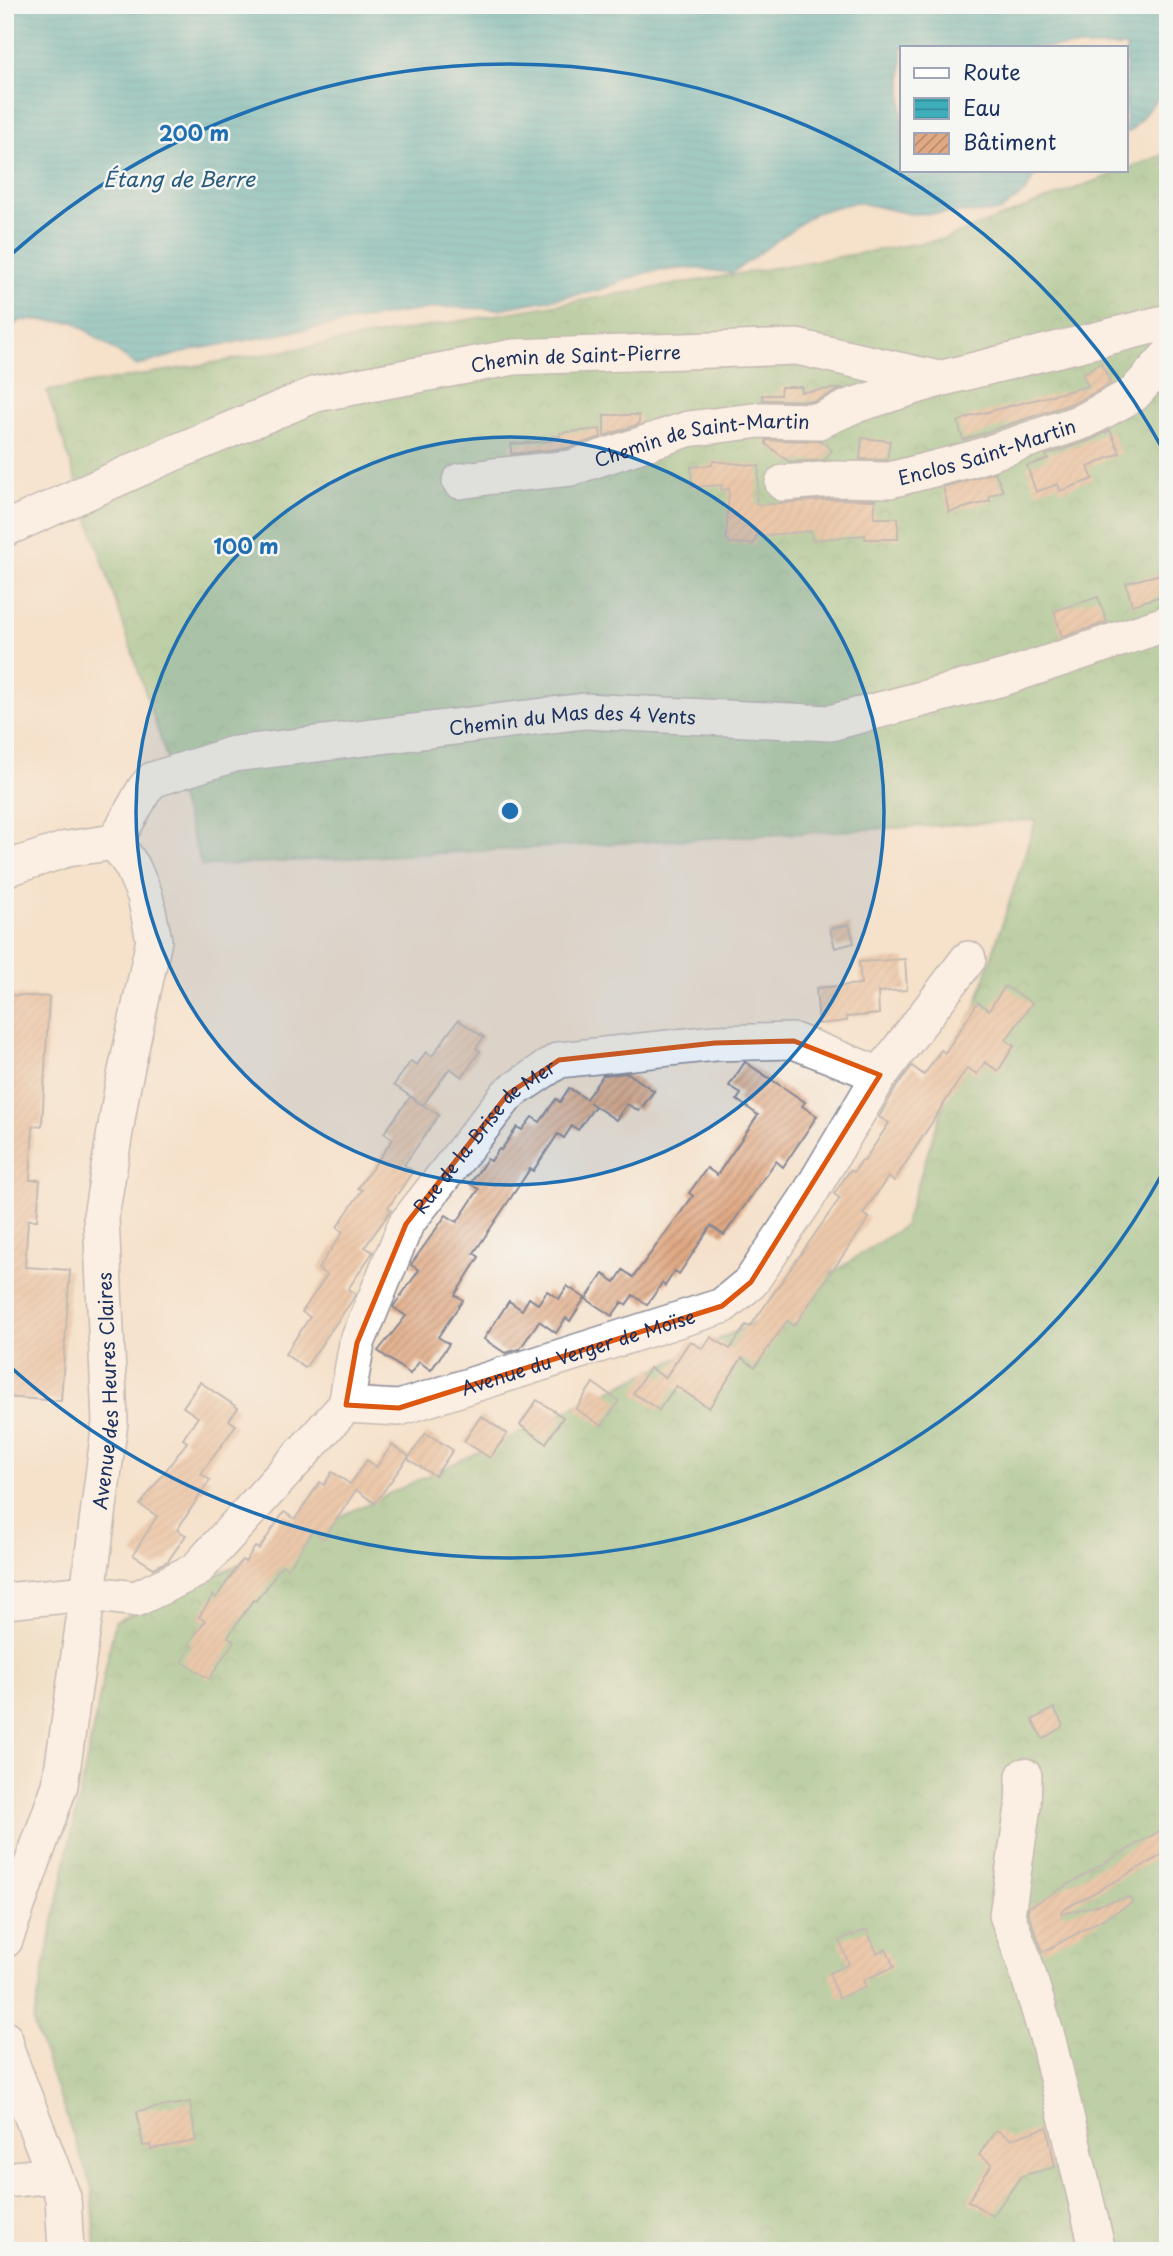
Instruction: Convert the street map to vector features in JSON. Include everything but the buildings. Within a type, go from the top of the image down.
[{"type":"street","name":"Chemin de Saint-Pierre","points":[[5,529],[173,453],[316,394],[514,357],[797,347],[939,379],[1168,322]]},
{"type":"street","name":"Enclos Saint-Martin","points":[[783,483],[835,479],[890,480],[972,459],[1084,421],[1134,394],[1168,356]]},
{"type":"street","name":"Chemin de Saint-Martin","points":[[460,481],[571,468],[688,429],[761,420],[819,421],[852,406],[939,379]]},
{"type":"street","name":"Chemin du Mas des 4 Vents","points":[[116,842],[152,780],[234,754],[584,711],[830,723],[1006,677],[1168,623]]},
{"type":"street","points":[[5,869],[67,849],[116,842]]},
{"type":"street","name":"Avenue des Heures Claires","points":[[5,1940],[60,1785],[110,1422],[101,1216],[122,1090],[154,940],[145,896],[132,866],[116,842]]},
{"type":"street","name":"Avenue du Verger de Moïse","points":[[346,1405],[399,1408],[722,1306],[751,1282],[807,1198],[880,1075],[968,959]]},
{"type":"street","name":"Rue de la Brise de Mer","points":[[346,1405],[357,1343],[406,1224],[508,1094],[559,1060],[715,1043],[793,1041],[880,1075]]},
{"type":"street","points":[[5,1601],[88,1593],[136,1599],[196,1570],[346,1405]]},
{"type":"street","points":[[1024,1776],[1023,1807],[1007,1915],[1023,1957],[1048,2040],[1098,2251]]},
{"type":"street","points":[[5,2039],[7,2052],[63,2197],[66,2251]]},
{"type":"street","points":[[5,2180],[54,2175]]},
{"type":"highlighted area","points":[[794,1041],[880,1075],[751,1282],[722,1306],[399,1408],[346,1405],[357,1343],[406,1224],[508,1094],[559,1060],[715,1043]]},
{"type":"shaded area","points":[[62,1615],[33,1790],[5,1879],[5,1620]]},
{"type":"green space","points":[[1168,153],[1168,2251],[96,2251],[92,2188],[33,2023],[115,1622],[760,1320],[904,1226],[1036,820],[202,866],[47,391],[944,239],[1119,172],[1128,172],[1128,168]]},
{"type":"water","name":"Étang de Berre","points":[[5,5],[1168,5],[1168,85],[1128,132],[1128,46],[900,46],[900,172],[1037,172],[1025,192],[999,212],[910,214],[856,202],[815,213],[732,273],[691,268],[647,272],[597,291],[498,309],[442,307],[400,313],[192,350],[137,366],[74,322],[22,320],[5,329]]}]
